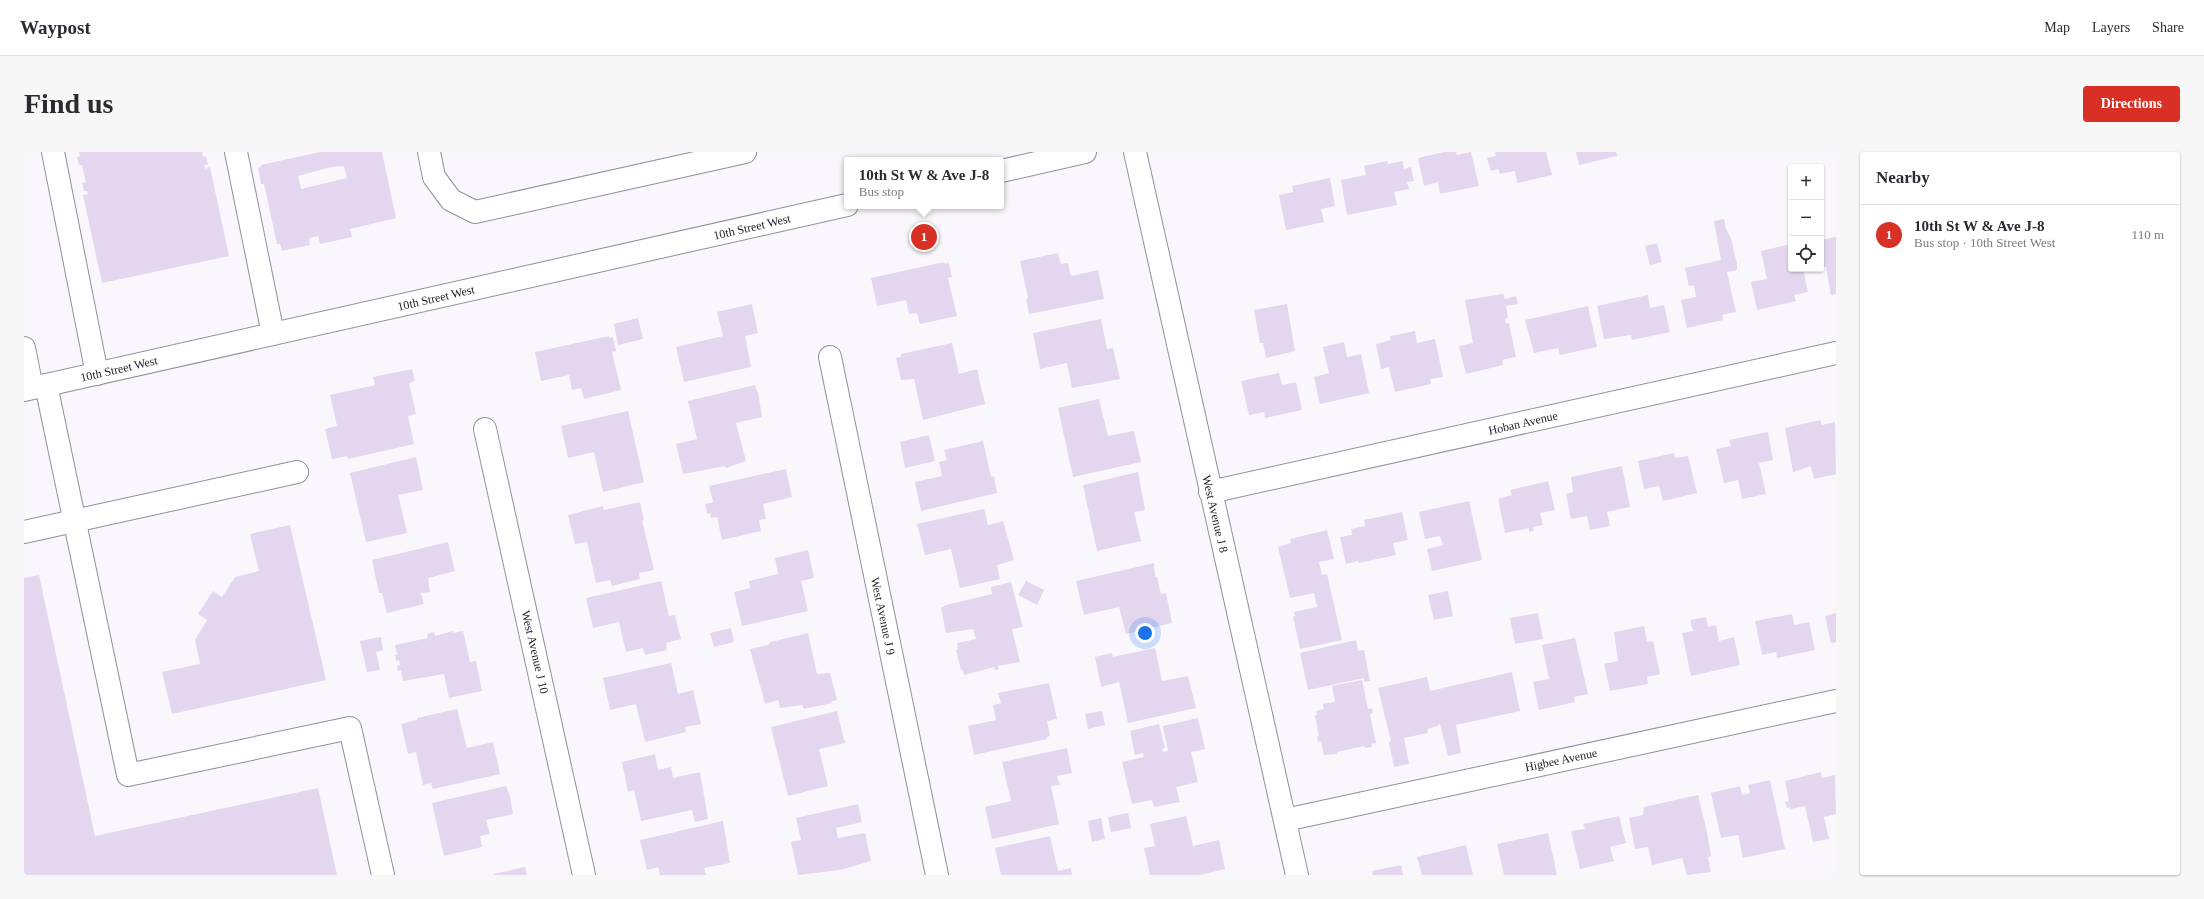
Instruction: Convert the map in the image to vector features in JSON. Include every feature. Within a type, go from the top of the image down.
[{"type":"street","points":[[53,152],[96,374]]},
{"type":"street","points":[[236,152],[273,334]]},
{"type":"street","points":[[428,152],[434,177],[451,200],[475,212],[745,152]]},
{"type":"street","points":[[1004,170],[1086,152]]},
{"type":"street","name":"West Avenue J 8","points":[[1135,152],[1297,875]]},
{"type":"street","name":"10th Street West","points":[[34,388],[844,207]]},
{"type":"street","points":[[24,348],[34,388],[76,521],[128,775],[350,728],[383,875]]},
{"type":"street","name":"Hoban Avenue","points":[[1210,492],[1836,353]]},
{"type":"street","name":"West Avenue J 9","points":[[830,357],[937,875]]},
{"type":"street","name":"West Avenue J 10","points":[[485,429],[584,875]]},
{"type":"street","points":[[24,532],[297,472]]},
{"type":"street","name":"Higbee Avenue","points":[[1285,820],[1836,700]]},
{"type":"building","points":[[79,152],[202,152],[203,157],[206,156],[208,165],[204,165],[205,169],[210,167],[229,256],[102,283],[83,195],[88,194],[87,191],[84,191],[82,183],[86,182],[82,165],[79,165],[77,157],[80,156]]},
{"type":"building","points":[[320,152],[382,152],[396,218],[350,229],[352,237],[320,244],[318,236],[309,238],[310,245],[282,251],[280,244],[277,244],[264,184],[261,184],[258,168],[261,167],[261,165]],"holes":[[[344,166],[347,178],[301,189],[298,176],[331,167]]]},
{"type":"building","points":[[1444,152],[1456,152],[1457,155],[1471,152],[1479,186],[1440,194],[1438,182],[1424,186],[1418,158]]},
{"type":"building","points":[[1495,152],[1546,152],[1552,175],[1517,183],[1515,171],[1500,174],[1498,169],[1491,171],[1487,158],[1496,156]]},
{"type":"building","points":[[1576,152],[1616,152],[1617,156],[1579,165]]},
{"type":"building","points":[[1387,161],[1388,164],[1403,161],[1404,169],[1411,167],[1414,181],[1407,182],[1409,189],[1394,192],[1397,205],[1347,215],[1341,180],[1366,175],[1364,166]]},
{"type":"building","points":[[1330,178],[1335,206],[1321,209],[1324,222],[1286,230],[1279,195],[1293,192],[1292,186]]},
{"type":"building","points":[[1724,219],[1726,229],[1731,238],[1737,264],[1737,270],[1727,272],[1736,312],[1722,315],[1723,320],[1687,328],[1681,300],[1696,297],[1694,285],[1689,286],[1685,268],[1721,260],[1714,221]]},
{"type":"building","points":[[1836,237],[1836,294],[1831,295],[1826,267],[1824,267],[1824,239]]},
{"type":"building","points":[[1657,243],[1662,262],[1650,265],[1645,246]]},
{"type":"building","points":[[1788,245],[1788,272],[1804,272],[1808,292],[1794,295],[1796,301],[1757,310],[1751,282],[1767,279],[1761,251]]},
{"type":"building","points":[[1058,253],[1061,264],[1068,263],[1071,276],[1098,270],[1104,299],[1029,314],[1026,299],[1028,298],[1020,261]]},
{"type":"building","points":[[944,262],[945,264],[949,263],[952,277],[948,278],[957,316],[920,324],[917,313],[909,314],[906,300],[877,306],[871,278]]},
{"type":"building","points":[[1503,294],[1505,299],[1516,296],[1518,304],[1506,306],[1508,318],[1505,319],[1506,324],[1509,323],[1516,357],[1502,360],[1503,365],[1466,374],[1459,346],[1473,343],[1465,300]]},
{"type":"building","points":[[1648,295],[1650,308],[1664,305],[1670,332],[1632,340],[1631,335],[1604,339],[1597,306]]},
{"type":"building","points":[[752,304],[758,333],[745,336],[751,367],[684,382],[676,347],[723,336],[717,312]]},
{"type":"building","points":[[1287,304],[1295,351],[1266,358],[1263,343],[1260,343],[1254,310]]},
{"type":"building","points":[[1588,306],[1597,347],[1560,355],[1558,348],[1534,353],[1525,320]]},
{"type":"building","points":[[638,318],[643,339],[618,345],[614,324]]},
{"type":"building","points":[[1101,319],[1107,349],[1113,348],[1120,379],[1072,388],[1067,363],[1040,369],[1033,333]]},
{"type":"building","points":[[1415,331],[1417,343],[1435,339],[1443,377],[1430,379],[1431,384],[1395,392],[1389,367],[1381,369],[1376,344],[1391,340],[1390,336]]},
{"type":"building","points":[[609,336],[609,338],[613,337],[616,351],[612,352],[621,390],[584,399],[581,388],[572,390],[569,375],[541,381],[535,352]]},
{"type":"building","points":[[1344,342],[1347,357],[1361,354],[1369,393],[1320,404],[1314,377],[1329,373],[1323,347]]},
{"type":"building","points":[[952,343],[959,374],[977,369],[985,404],[923,420],[914,379],[901,380],[896,358],[901,357],[901,354]]},
{"type":"building","points":[[412,369],[415,381],[409,383],[416,414],[408,416],[414,444],[348,459],[347,456],[332,459],[325,429],[337,426],[330,395],[375,385],[373,377]]},
{"type":"building","points":[[1279,373],[1282,385],[1296,382],[1302,410],[1265,418],[1264,412],[1249,415],[1241,381]]},
{"type":"building","points":[[755,385],[758,392],[762,417],[736,423],[746,461],[726,468],[725,466],[683,474],[676,444],[697,439],[688,401]]},
{"type":"building","points":[[1099,399],[1108,436],[1134,431],[1141,462],[1073,477],[1058,408]]},
{"type":"building","points":[[628,411],[644,482],[603,492],[594,452],[568,458],[561,426]]},
{"type":"building","points":[[1820,420],[1822,425],[1835,422],[1836,474],[1814,479],[1811,466],[1793,472],[1785,428]]},
{"type":"building","points":[[1768,432],[1773,460],[1759,463],[1766,494],[1742,499],[1738,480],[1724,483],[1716,449],[1731,446],[1729,440]]},
{"type":"building","points":[[929,435],[935,461],[905,468],[900,442]]},
{"type":"building","points":[[983,441],[991,477],[994,476],[997,493],[921,511],[915,482],[942,476],[939,462],[947,460],[944,450]]},
{"type":"building","points":[[1674,453],[1675,458],[1688,456],[1697,493],[1663,501],[1659,486],[1644,489],[1638,461]]},
{"type":"building","points":[[416,457],[423,490],[398,495],[407,533],[366,542],[350,473]]},
{"type":"building","points":[[1622,466],[1630,507],[1607,512],[1610,526],[1590,530],[1587,516],[1571,519],[1566,494],[1573,492],[1571,477]]},
{"type":"building","points":[[786,469],[792,497],[763,504],[766,519],[759,520],[761,531],[722,540],[717,517],[711,518],[710,513],[707,514],[705,504],[713,502],[709,486]]},
{"type":"building","points":[[1138,472],[1145,510],[1134,512],[1141,541],[1097,551],[1083,485]]},
{"type":"building","points":[[1548,481],[1555,510],[1540,513],[1543,525],[1533,527],[1534,531],[1529,532],[1529,528],[1505,533],[1498,499],[1512,495],[1510,490]]},
{"type":"building","points":[[1469,501],[1482,560],[1432,571],[1427,549],[1443,545],[1440,536],[1425,539],[1419,512]]},
{"type":"building","points":[[640,502],[644,520],[642,521],[654,570],[639,573],[640,579],[612,586],[610,580],[596,583],[587,542],[575,544],[568,515],[603,506],[604,510]]},
{"type":"building","points":[[984,509],[988,525],[1003,521],[1014,560],[997,565],[1000,579],[960,588],[951,549],[925,555],[917,524]]},
{"type":"building","points":[[1402,512],[1408,540],[1393,543],[1396,555],[1359,563],[1358,561],[1346,564],[1340,537],[1352,535],[1351,529],[1365,526],[1364,520]]},
{"type":"building","points":[[290,525],[326,680],[172,714],[162,672],[200,664],[195,640],[207,620],[198,614],[213,591],[222,597],[235,577],[259,571],[250,534]]},
{"type":"building","points":[[1327,530],[1334,559],[1319,562],[1322,575],[1327,574],[1342,640],[1300,649],[1293,617],[1295,616],[1294,612],[1317,607],[1314,593],[1290,598],[1278,547],[1291,543],[1290,539]]},
{"type":"building","points":[[448,542],[455,571],[428,578],[430,592],[421,593],[424,604],[387,613],[382,593],[379,593],[372,560]]},
{"type":"building","points":[[808,550],[814,578],[801,581],[808,611],[742,626],[734,592],[750,588],[749,581],[778,574],[775,558]]},
{"type":"building","points":[[1154,563],[1155,577],[1157,577],[1161,594],[1166,593],[1172,623],[1126,634],[1119,607],[1084,615],[1076,581]]},
{"type":"building","points":[[39,575],[95,836],[318,788],[337,875],[24,875],[24,578]]},
{"type":"building","points":[[661,581],[669,616],[675,615],[681,639],[666,643],[667,650],[645,655],[643,648],[626,652],[619,622],[593,628],[586,598]]},
{"type":"building","points":[[1026,581],[1044,590],[1037,605],[1018,595]]},
{"type":"building","points":[[1011,582],[1023,627],[1012,629],[1020,662],[998,666],[999,669],[995,670],[994,667],[964,675],[963,670],[961,670],[956,650],[958,649],[957,643],[976,639],[973,629],[946,633],[941,608],[946,605],[992,594],[991,587]]},
{"type":"building","points":[[1448,591],[1453,616],[1434,620],[1428,595]]},
{"type":"building","points":[[1538,613],[1543,639],[1515,644],[1510,618]]},
{"type":"building","points":[[1836,613],[1836,642],[1831,643],[1825,616]]},
{"type":"building","points":[[1792,614],[1794,625],[1809,622],[1815,650],[1777,658],[1776,652],[1762,655],[1755,621]]},
{"type":"building","points":[[1706,617],[1708,627],[1716,625],[1719,641],[1734,637],[1740,665],[1691,676],[1682,633],[1693,631],[1690,620]]},
{"type":"building","points":[[1644,626],[1647,642],[1653,641],[1660,674],[1647,677],[1648,684],[1610,691],[1604,664],[1618,661],[1614,632]]},
{"type":"building","points":[[731,628],[734,642],[714,647],[710,633]]},
{"type":"building","points":[[453,631],[453,633],[463,631],[470,662],[476,661],[482,691],[449,698],[444,674],[403,681],[401,670],[398,671],[397,666],[400,665],[399,660],[396,661],[395,655],[397,655],[395,645],[428,638],[427,634],[434,632],[435,636]]},
{"type":"building","points":[[808,633],[817,674],[830,673],[837,700],[831,701],[832,703],[804,709],[802,705],[780,708],[778,700],[765,704],[750,649]]},
{"type":"building","points":[[381,637],[383,650],[376,652],[380,670],[367,672],[360,641]]},
{"type":"building","points":[[1575,638],[1588,694],[1574,697],[1575,702],[1539,710],[1533,682],[1549,679],[1542,645]]},
{"type":"building","points":[[1356,640],[1358,651],[1364,650],[1370,681],[1364,682],[1364,678],[1308,690],[1300,653]]},
{"type":"building","points":[[1155,648],[1162,681],[1188,676],[1196,708],[1128,723],[1119,682],[1101,687],[1095,657],[1112,653],[1113,657]]},
{"type":"building","points":[[671,663],[678,694],[693,690],[701,724],[685,727],[686,732],[645,742],[636,704],[610,710],[603,678]]},
{"type":"building","points":[[1512,672],[1520,711],[1456,725],[1461,753],[1448,756],[1440,724],[1427,729],[1428,733],[1404,738],[1409,764],[1394,767],[1389,742],[1391,741],[1378,688],[1427,677],[1430,691]]},
{"type":"building","points":[[1362,680],[1368,709],[1372,708],[1373,713],[1370,714],[1376,743],[1371,744],[1372,747],[1365,748],[1364,746],[1337,752],[1338,754],[1324,755],[1321,741],[1318,742],[1317,736],[1319,736],[1315,715],[1317,715],[1316,711],[1324,709],[1323,704],[1335,702],[1332,686]]},
{"type":"building","points":[[1049,683],[1057,719],[1047,721],[1050,736],[1047,737],[1047,739],[974,755],[968,726],[996,720],[993,705],[1001,703],[998,693]]},
{"type":"building","points":[[457,709],[467,748],[493,742],[500,774],[433,789],[431,783],[423,785],[416,752],[408,754],[401,724],[417,720],[417,718]]},
{"type":"building","points":[[837,711],[845,743],[819,749],[828,786],[788,796],[771,727]]},
{"type":"building","points":[[1102,711],[1105,725],[1088,729],[1085,714]]},
{"type":"building","points":[[1198,718],[1205,749],[1191,752],[1198,782],[1176,787],[1180,802],[1154,807],[1152,800],[1132,804],[1122,762],[1144,757],[1143,753],[1135,755],[1130,731],[1159,724],[1165,748],[1162,749],[1163,752],[1168,751],[1163,726]]},
{"type":"building","points":[[1067,748],[1072,773],[1057,776],[1060,785],[1051,786],[1059,824],[992,839],[985,807],[1011,801],[1002,762]]},
{"type":"building","points":[[655,754],[658,770],[671,767],[673,778],[700,772],[708,819],[695,822],[692,810],[641,821],[634,790],[628,792],[622,762]]},
{"type":"building","points":[[1821,772],[1822,778],[1835,775],[1836,814],[1824,817],[1829,839],[1813,842],[1805,806],[1791,809],[1790,807],[1787,808],[1785,802],[1789,801],[1785,781]]},
{"type":"building","points":[[1770,780],[1785,849],[1743,858],[1738,835],[1721,838],[1711,793],[1740,786],[1742,795],[1750,793],[1748,785]]},
{"type":"building","points":[[506,786],[510,796],[513,814],[486,820],[490,834],[480,836],[482,847],[444,856],[432,803]]},
{"type":"building","points":[[1698,795],[1707,832],[1711,856],[1708,857],[1711,872],[1687,875],[1682,858],[1652,865],[1648,847],[1635,849],[1629,818],[1643,815],[1644,807]]},
{"type":"building","points":[[858,804],[862,822],[836,828],[838,838],[865,833],[871,861],[840,870],[798,875],[791,842],[801,840],[796,818]]},
{"type":"building","points":[[1128,813],[1131,828],[1111,832],[1108,817]]},
{"type":"building","points":[[1186,816],[1193,846],[1219,840],[1225,869],[1200,875],[1150,875],[1144,848],[1155,846],[1150,824]]},
{"type":"building","points":[[1619,816],[1626,843],[1610,847],[1614,861],[1580,869],[1571,831],[1585,829],[1583,824]]},
{"type":"building","points":[[1101,818],[1105,839],[1092,842],[1088,821]]},
{"type":"building","points":[[723,821],[730,863],[704,868],[706,875],[660,875],[658,867],[647,870],[640,840]]},
{"type":"building","points":[[1548,833],[1557,875],[1504,875],[1497,844]]},
{"type":"building","points":[[1050,836],[1058,871],[1071,868],[1072,875],[1001,875],[995,848]]},
{"type":"building","points":[[1466,845],[1473,875],[1422,875],[1417,857]]},
{"type":"building","points":[[1401,865],[1403,875],[1373,875],[1372,871]]},
{"type":"building","points":[[525,867],[527,875],[494,875],[494,874]]},
{"type":"place","name":"10th St W & Ave J-8","points":[[924,237]]}]
